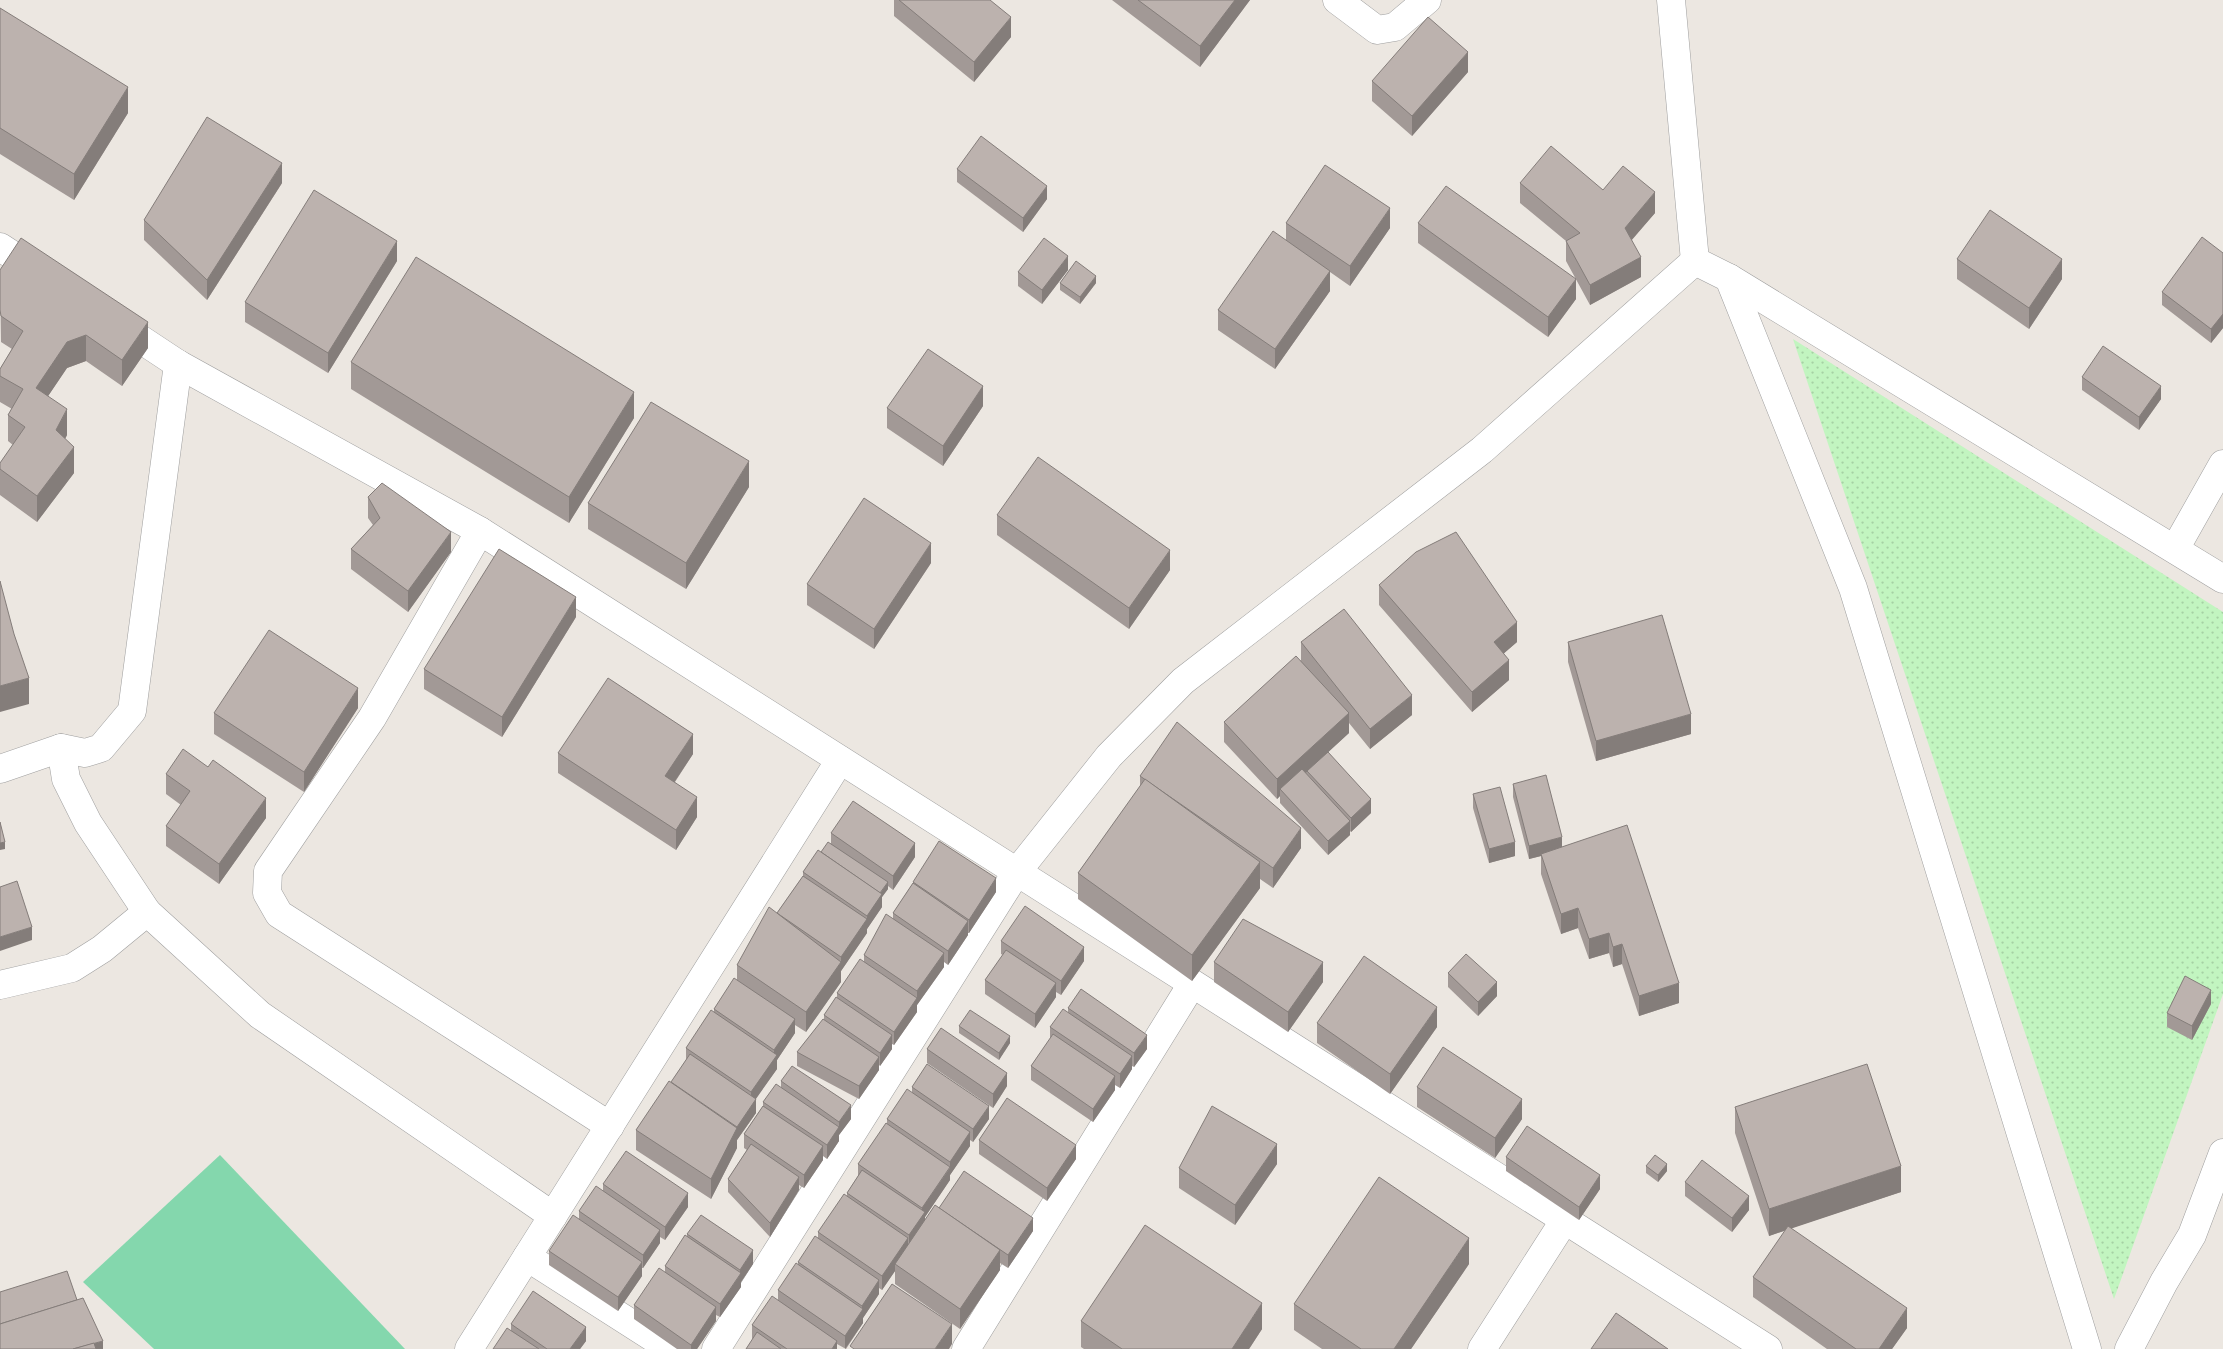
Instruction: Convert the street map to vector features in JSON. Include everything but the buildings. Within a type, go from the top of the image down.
[{"type":"street","points":[[1338,0],[1377,30],[1395,27],[1427,0]]},
{"type":"street","points":[[1671,0],[1695,261]]},
{"type":"street","points":[[0,247],[65,289]]},
{"type":"street","points":[[1695,261],[1729,278],[2223,579]]},
{"type":"street","points":[[716,1349],[1016,873],[1109,756],[1183,681],[1482,450],[1695,261]]},
{"type":"street","points":[[1729,278],[1853,588],[2087,1349]]},
{"type":"street","points":[[97,311],[178,364],[480,531],[1768,1349]]},
{"type":"street","points":[[0,769],[61,748],[84,753],[101,748],[132,711],[178,364]]},
{"type":"street","points":[[2175,550],[2223,464]]},
{"type":"street","points":[[480,531],[372,718],[268,871],[266,893],[279,914],[610,1126]]},
{"type":"street","points":[[61,748],[66,779],[88,823],[147,912],[260,1015],[553,1216]]},
{"type":"street","points":[[469,1349],[840,760]]},
{"type":"street","points":[[0,985],[72,968],[102,949],[147,912]]},
{"type":"street","points":[[966,1349],[1192,984]]},
{"type":"street","points":[[2129,1349],[2164,1282],[2192,1235],[2223,1153]]},
{"type":"street","points":[[1482,1349],[1564,1221]]},
{"type":"street","points":[[527,1257],[671,1349]]},
{"type":"green space","points":[[1793,339],[2223,612],[2223,994],[2114,1299]]},
{"type":"green space","points":[[220,1155],[405,1349],[154,1349],[83,1282]]}]
